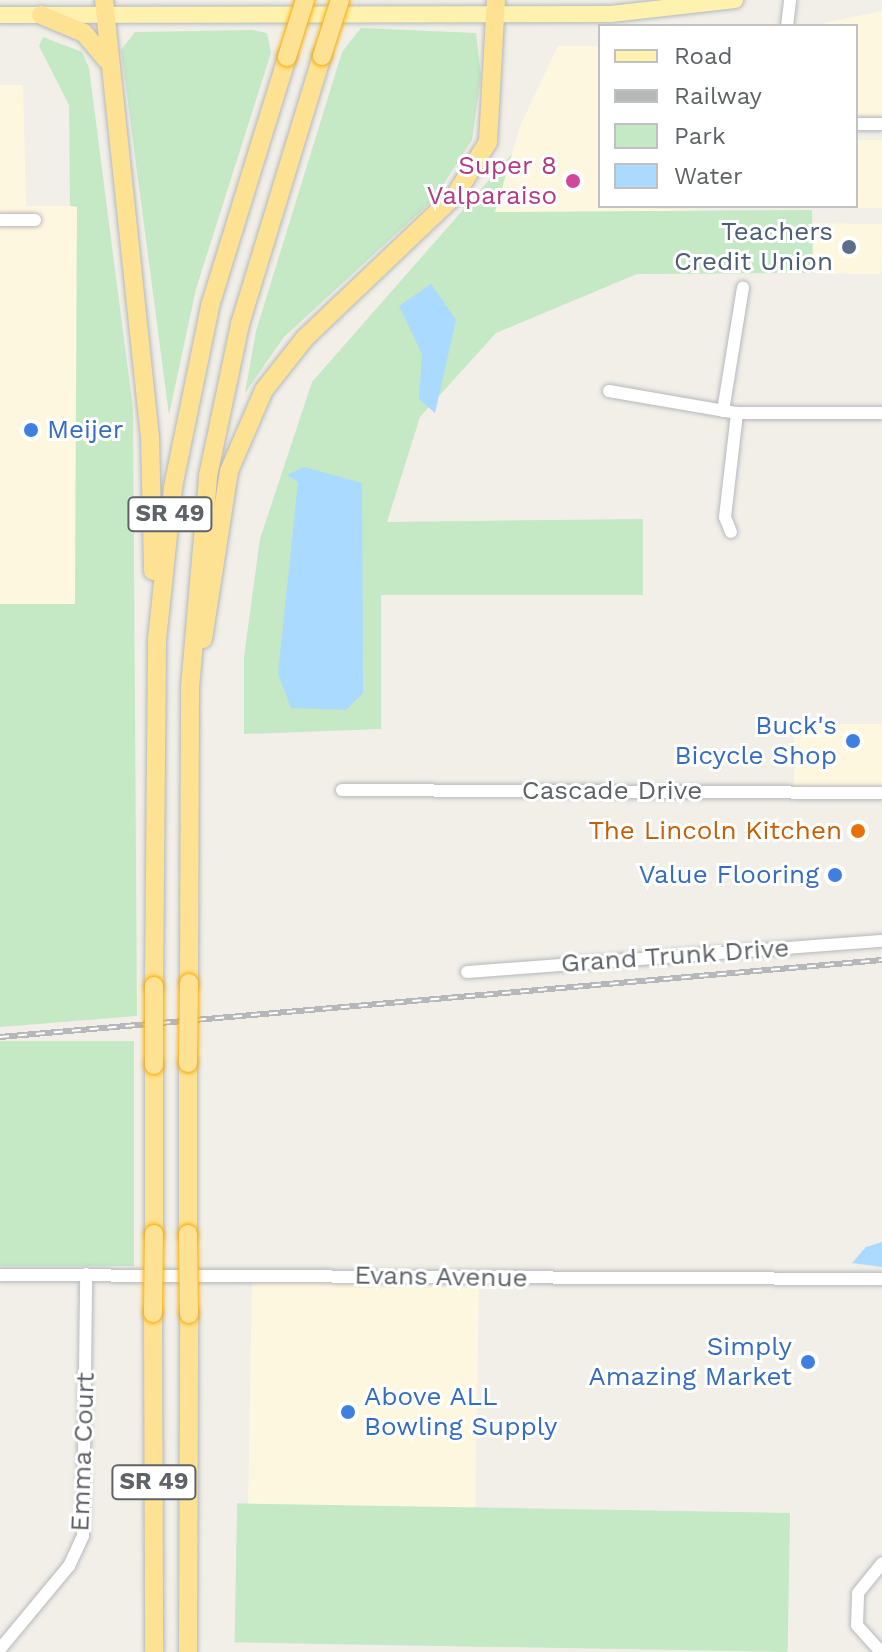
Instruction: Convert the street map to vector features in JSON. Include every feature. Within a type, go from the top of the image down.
[{"type":"highway","name":"SR 49","points":[[154,1652],[157,640],[194,371],[305,0]]},
{"type":"highway","name":"SR 49","points":[[188,1652],[190,761],[198,550],[221,407],[340,0]]},
{"type":"highway","points":[[104,7],[107,60],[145,372],[157,640]]},
{"type":"highway","points":[[190,761],[215,544],[244,430],[283,362],[475,167],[495,115],[496,7]]},
{"type":"highway","points":[[41,15],[84,33],[107,60]]},
{"type":"main road","points":[[0,15],[41,15],[104,7],[496,7],[650,13],[735,0]]},
{"type":"street","points":[[787,24],[790,0]]},
{"type":"street","points":[[858,124],[882,124]]},
{"type":"street","points":[[0,220],[35,220]]},
{"type":"street","points":[[731,532],[725,517],[730,412],[743,288]]},
{"type":"street","points":[[609,391],[730,412],[882,413]]},
{"type":"street","name":"Cascade Drive","points":[[342,790],[882,793]]},
{"type":"street","name":"Grand Trunk Drive","points":[[467,972],[882,941]]},
{"type":"street","name":"Emma Court","points":[[0,1649],[69,1566],[83,1536],[86,1274]]},
{"type":"street","name":"Evans Avenue","points":[[0,1275],[882,1279]]},
{"type":"street","points":[[881,1652],[857,1625],[857,1614],[865,1575],[882,1563]]},
{"type":"shaded area","points":[[882,11],[882,116],[858,117],[858,24],[820,24]]},
{"type":"shaded area","points":[[558,46],[598,46],[598,208],[712,211],[494,212],[521,124]]},
{"type":"shaded area","points":[[0,85],[23,85],[26,206],[77,206],[75,605],[0,604]]},
{"type":"shaded area","points":[[858,140],[882,140],[882,208],[858,208]]},
{"type":"shaded area","points":[[812,223],[882,224],[881,274],[811,273]]},
{"type":"shaded area","points":[[794,724],[882,724],[882,788],[794,788]]},
{"type":"shaded area","points":[[252,1281],[479,1285],[475,1513],[248,1509]]},
{"type":"green space","points":[[361,28],[476,33],[481,76],[472,140],[434,199],[284,337],[245,393],[256,331],[342,52]]},
{"type":"green space","points":[[253,30],[267,33],[271,53],[196,289],[169,415],[121,50],[135,32]]},
{"type":"green space","points":[[43,37],[82,52],[89,68],[133,409],[137,1016],[0,1027],[0,604],[75,604],[77,207],[70,206],[69,105],[39,46]]},
{"type":"green space","points":[[512,154],[495,212],[812,210],[813,273],[637,274],[496,333],[420,417],[387,522],[643,519],[643,595],[381,595],[381,729],[244,734],[244,657],[260,539],[312,382]]},
{"type":"green space","points":[[0,1041],[134,1041],[134,1266],[0,1266]]},
{"type":"green space","points":[[237,1503],[790,1513],[788,1652],[235,1642]]},
{"type":"water","points":[[431,284],[456,320],[435,413],[419,399],[422,354],[399,306]]},
{"type":"water","points":[[304,467],[362,483],[363,693],[346,710],[291,708],[278,674],[298,482],[287,475]]},
{"type":"water","points":[[882,1242],[882,1267],[852,1263],[866,1247]]},
{"type":"railway","points":[[0,1037],[882,960]]},
{"type":"place","name":"Super 8 Valparaiso","points":[[573,181]]},
{"type":"place","name":"Teachers Credit Union","points":[[849,247]]},
{"type":"place","name":"Meijer","points":[[31,430]]},
{"type":"place","name":"Buck's Bicycle Shop","points":[[853,741]]},
{"type":"place","name":"The Lincoln Kitchen","points":[[858,831]]},
{"type":"place","name":"Value Flooring","points":[[835,875]]},
{"type":"place","name":"Simply Amazing Market","points":[[808,1362]]},
{"type":"place","name":"Above ALL Bowling Supply","points":[[348,1412]]}]
